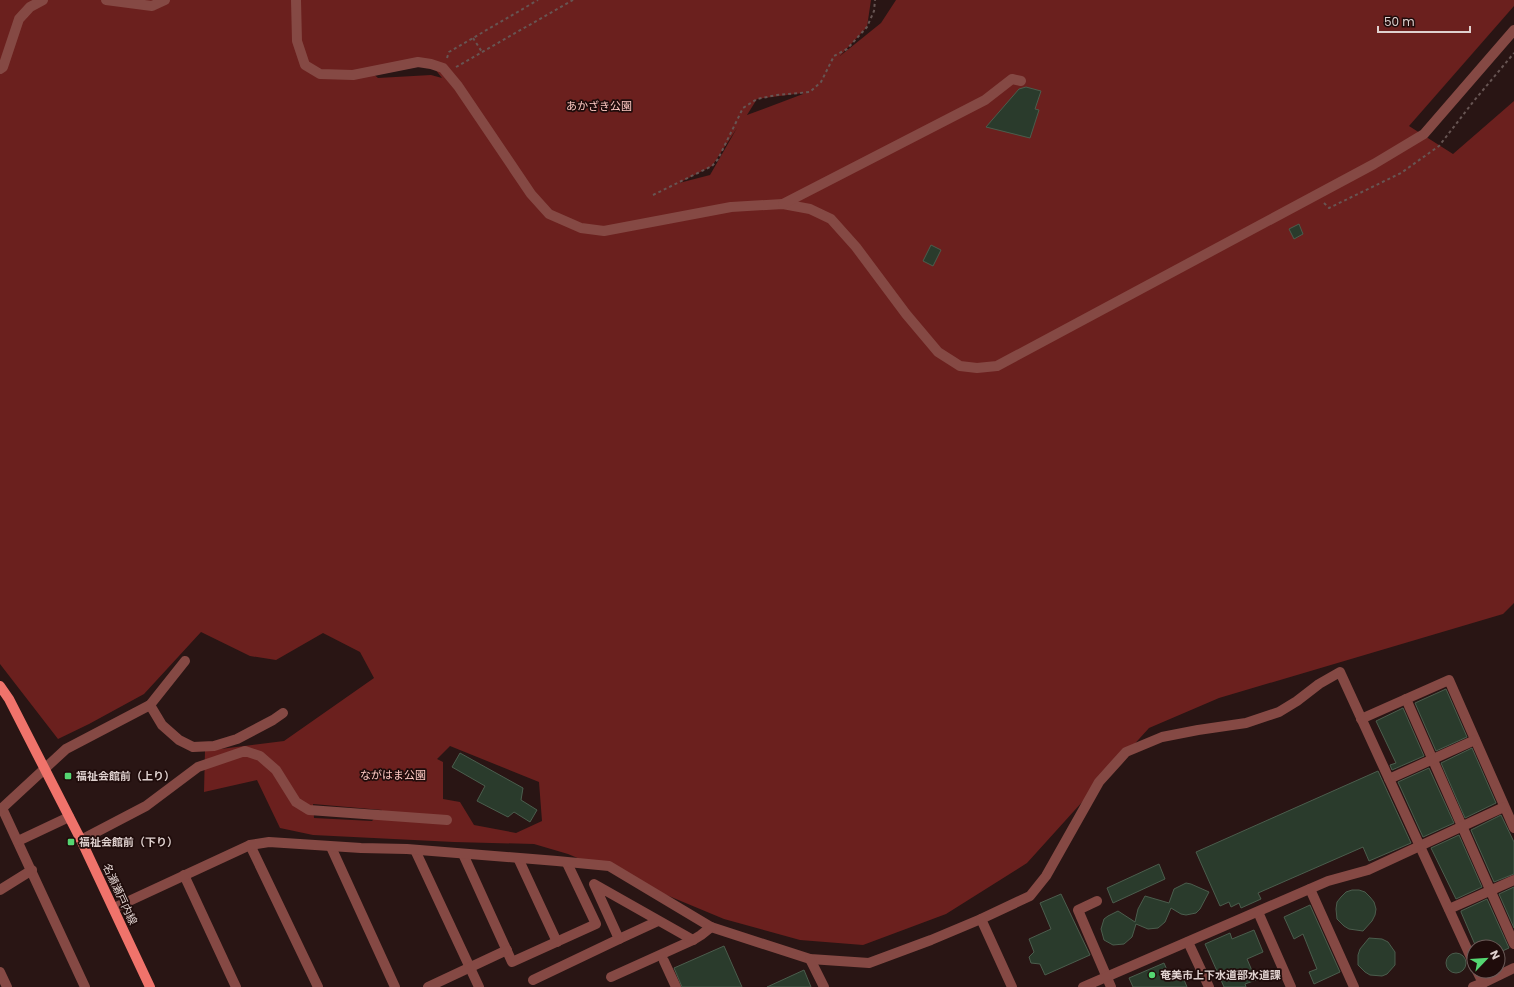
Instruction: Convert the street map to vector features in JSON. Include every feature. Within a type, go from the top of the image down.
[{"type":"main road","name":"名瀬瀬戸内線","points":[[0,686],[9,699],[81,840],[150,987]]},
{"type":"street","points":[[0,69],[3,67],[19,19],[30,7],[43,0]]},
{"type":"street","points":[[106,0],[152,6],[165,0]]},
{"type":"street","points":[[296,0],[297,40],[305,65],[320,74],[353,75],[418,62],[443,68],[458,86],[532,194],[549,214],[581,228],[604,231],[731,207],[783,204],[810,209],[831,218],[856,247],[906,314],[938,352],[960,366],[978,368],[997,366],[1368,168],[1424,134],[1514,30]]},
{"type":"street","points":[[783,204],[985,100],[1012,79],[1021,81]]},
{"type":"street","points":[[85,987],[32,870],[1,809],[66,749],[150,705],[185,661]]},
{"type":"street","points":[[114,908],[250,845],[270,842],[415,850],[609,866],[711,927],[810,959],[869,963],[981,919],[1030,896],[1046,876],[1099,782],[1126,752],[1162,737],[1246,723],[1279,712],[1297,701],[1319,684],[1340,672],[1466,947]]},
{"type":"street","points":[[1361,719],[1449,680],[1514,828]]},
{"type":"street","points":[[1406,699],[1514,944]]},
{"type":"street","points":[[150,705],[162,725],[179,740],[193,747],[214,746],[237,739],[283,713]]},
{"type":"street","points":[[1389,778],[1475,740]]},
{"type":"street","points":[[81,840],[146,806],[198,767],[245,751],[260,756],[276,770],[296,802],[310,810],[447,820]]},
{"type":"street","points":[[1083,987],[1328,881],[1368,870],[1504,806]]},
{"type":"street","points":[[18,841],[69,817]]},
{"type":"street","points":[[250,845],[318,987]]},
{"type":"street","points":[[331,846],[395,987]]},
{"type":"street","points":[[415,850],[479,987]]},
{"type":"street","points":[[463,854],[512,962],[596,924],[567,862]]},
{"type":"street","points":[[518,858],[557,942]]},
{"type":"street","points":[[0,890],[32,870]]},
{"type":"street","points":[[184,875],[236,987]]},
{"type":"street","points":[[1449,910],[1514,880]]},
{"type":"street","points":[[619,939],[594,884],[693,940]]},
{"type":"street","points":[[1310,889],[1353,987]]},
{"type":"street","points":[[1097,901],[1078,910],[1111,987]]},
{"type":"street","points":[[1258,912],[1291,987]]},
{"type":"street","points":[[981,919],[1012,987]]},
{"type":"street","points":[[533,980],[658,921]]},
{"type":"street","points":[[612,977],[701,936],[711,927]]},
{"type":"street","points":[[1188,942],[1208,987]]},
{"type":"street","points":[[428,987],[507,950]]},
{"type":"street","points":[[810,959],[824,987]]},
{"type":"street","points":[[664,961],[676,987]]},
{"type":"street","points":[[1473,987],[1514,968]]},
{"type":"street","points":[[0,972],[7,987]]},
{"type":"street","points":[[1481,979],[1483,983]]},
{"type":"path","points":[[538,0],[449,52],[443,68],[458,67],[573,0]]},
{"type":"path","points":[[654,196],[712,166],[718,159],[743,108],[757,99],[777,95],[810,92],[821,82],[834,56],[847,50],[867,27],[874,12],[875,0]]},
{"type":"path","points":[[473,38],[482,52]]},
{"type":"green space","points":[[0,0],[871,0],[867,27],[840,56],[881,23],[896,0],[1514,0],[1514,6],[1409,126],[1453,154],[1514,101],[1514,603],[1503,614],[1219,698],[1149,728],[1027,863],[946,914],[863,945],[800,940],[724,919],[568,854],[534,844],[454,842],[313,835],[280,828],[257,780],[204,792],[205,751],[284,741],[374,678],[360,652],[323,633],[276,660],[250,656],[201,632],[144,694],[58,739],[0,664]],"holes":[[[431,64],[442,78],[431,75],[378,78],[371,72]],[[803,93],[747,115],[757,99]],[[737,128],[710,175],[679,183],[712,166]],[[450,746],[539,782],[542,821],[516,833],[474,825],[460,802],[443,799],[443,762],[437,759]],[[313,804],[382,810],[372,821],[314,818]]]},
{"type":"building","points":[[1026,87],[1041,91],[1035,109],[1039,110],[1030,138],[986,127],[1019,89]]},
{"type":"building","points":[[1299,224],[1303,234],[1294,239],[1289,229]]},
{"type":"building","points":[[931,245],[941,250],[933,266],[923,261]]},
{"type":"building","points":[[1446,689],[1467,737],[1436,751],[1415,703]]},
{"type":"building","points":[[1403,708],[1424,756],[1392,770],[1390,765],[1396,763],[1376,721]]},
{"type":"building","points":[[1472,748],[1496,803],[1465,818],[1441,763]]},
{"type":"building","points":[[460,753],[523,788],[521,800],[537,810],[530,822],[514,812],[508,817],[477,801],[485,786],[452,767]]},
{"type":"building","points":[[1429,768],[1454,823],[1423,837],[1398,782]]},
{"type":"building","points":[[1378,771],[1411,843],[1369,861],[1363,847],[1258,893],[1261,899],[1241,908],[1239,903],[1231,907],[1229,902],[1220,906],[1196,852]]},
{"type":"building","points":[[1501,815],[1514,842],[1514,874],[1494,882],[1471,830]]},
{"type":"building","points":[[1459,835],[1482,887],[1456,899],[1431,848]]},
{"type":"building","points":[[1159,864],[1165,879],[1113,903],[1107,888]]},
{"type":"building","points":[[1186,883],[1209,892],[1200,909],[1196,913],[1186,915],[1181,914],[1171,908],[1165,922],[1158,928],[1148,929],[1136,924],[1132,937],[1124,944],[1113,945],[1104,940],[1101,929],[1104,919],[1108,916],[1118,911],[1135,922],[1138,909],[1145,896],[1169,903],[1174,889]]},
{"type":"building","points":[[1514,887],[1514,928],[1499,894]]},
{"type":"building","points":[[1352,890],[1365,892],[1374,902],[1376,909],[1372,921],[1363,931],[1349,929],[1337,919],[1337,902],[1346,892]]},
{"type":"building","points":[[1061,894],[1090,955],[1045,975],[1040,964],[1031,963],[1029,957],[1034,952],[1029,939],[1051,929],[1040,903]]},
{"type":"building","points":[[1487,899],[1505,939],[1473,939],[1461,911]]},
{"type":"building","points":[[1310,905],[1340,972],[1314,984],[1309,972],[1317,969],[1303,934],[1294,939],[1284,917]]},
{"type":"building","points":[[1254,930],[1263,952],[1247,959],[1256,980],[1245,984],[1246,987],[1224,987],[1205,944],[1230,933],[1232,939]]},
{"type":"building","points":[[1369,938],[1382,939],[1388,942],[1395,952],[1395,965],[1387,974],[1382,976],[1370,975],[1358,965],[1358,955],[1360,949]]},
{"type":"building","points":[[1506,941],[1509,948],[1506,949]]},
{"type":"building","points":[[724,946],[742,987],[682,987],[674,968]]},
{"type":"building","points":[[1452,954],[1460,954],[1465,959],[1465,967],[1460,972],[1452,972],[1447,967],[1447,959]]},
{"type":"building","name":"奄美市上下水道部水道課","points":[[1164,963],[1170,977],[1181,972],[1187,987],[1133,987],[1129,978]]},
{"type":"building","points":[[804,970],[811,987],[767,987]]},
{"type":"place","name":"福祉会館前（上り）","points":[[68,776]]},
{"type":"place","name":"福祉会館前（下り）","points":[[71,842]]},
{"type":"place","name":"奄美市上下水道部水道課","points":[[1152,975]]},
{"type":"park label","name":"あかざき公園","points":[[599,106]]},
{"type":"park label","name":"ながはま公園","points":[[393,775]]}]
